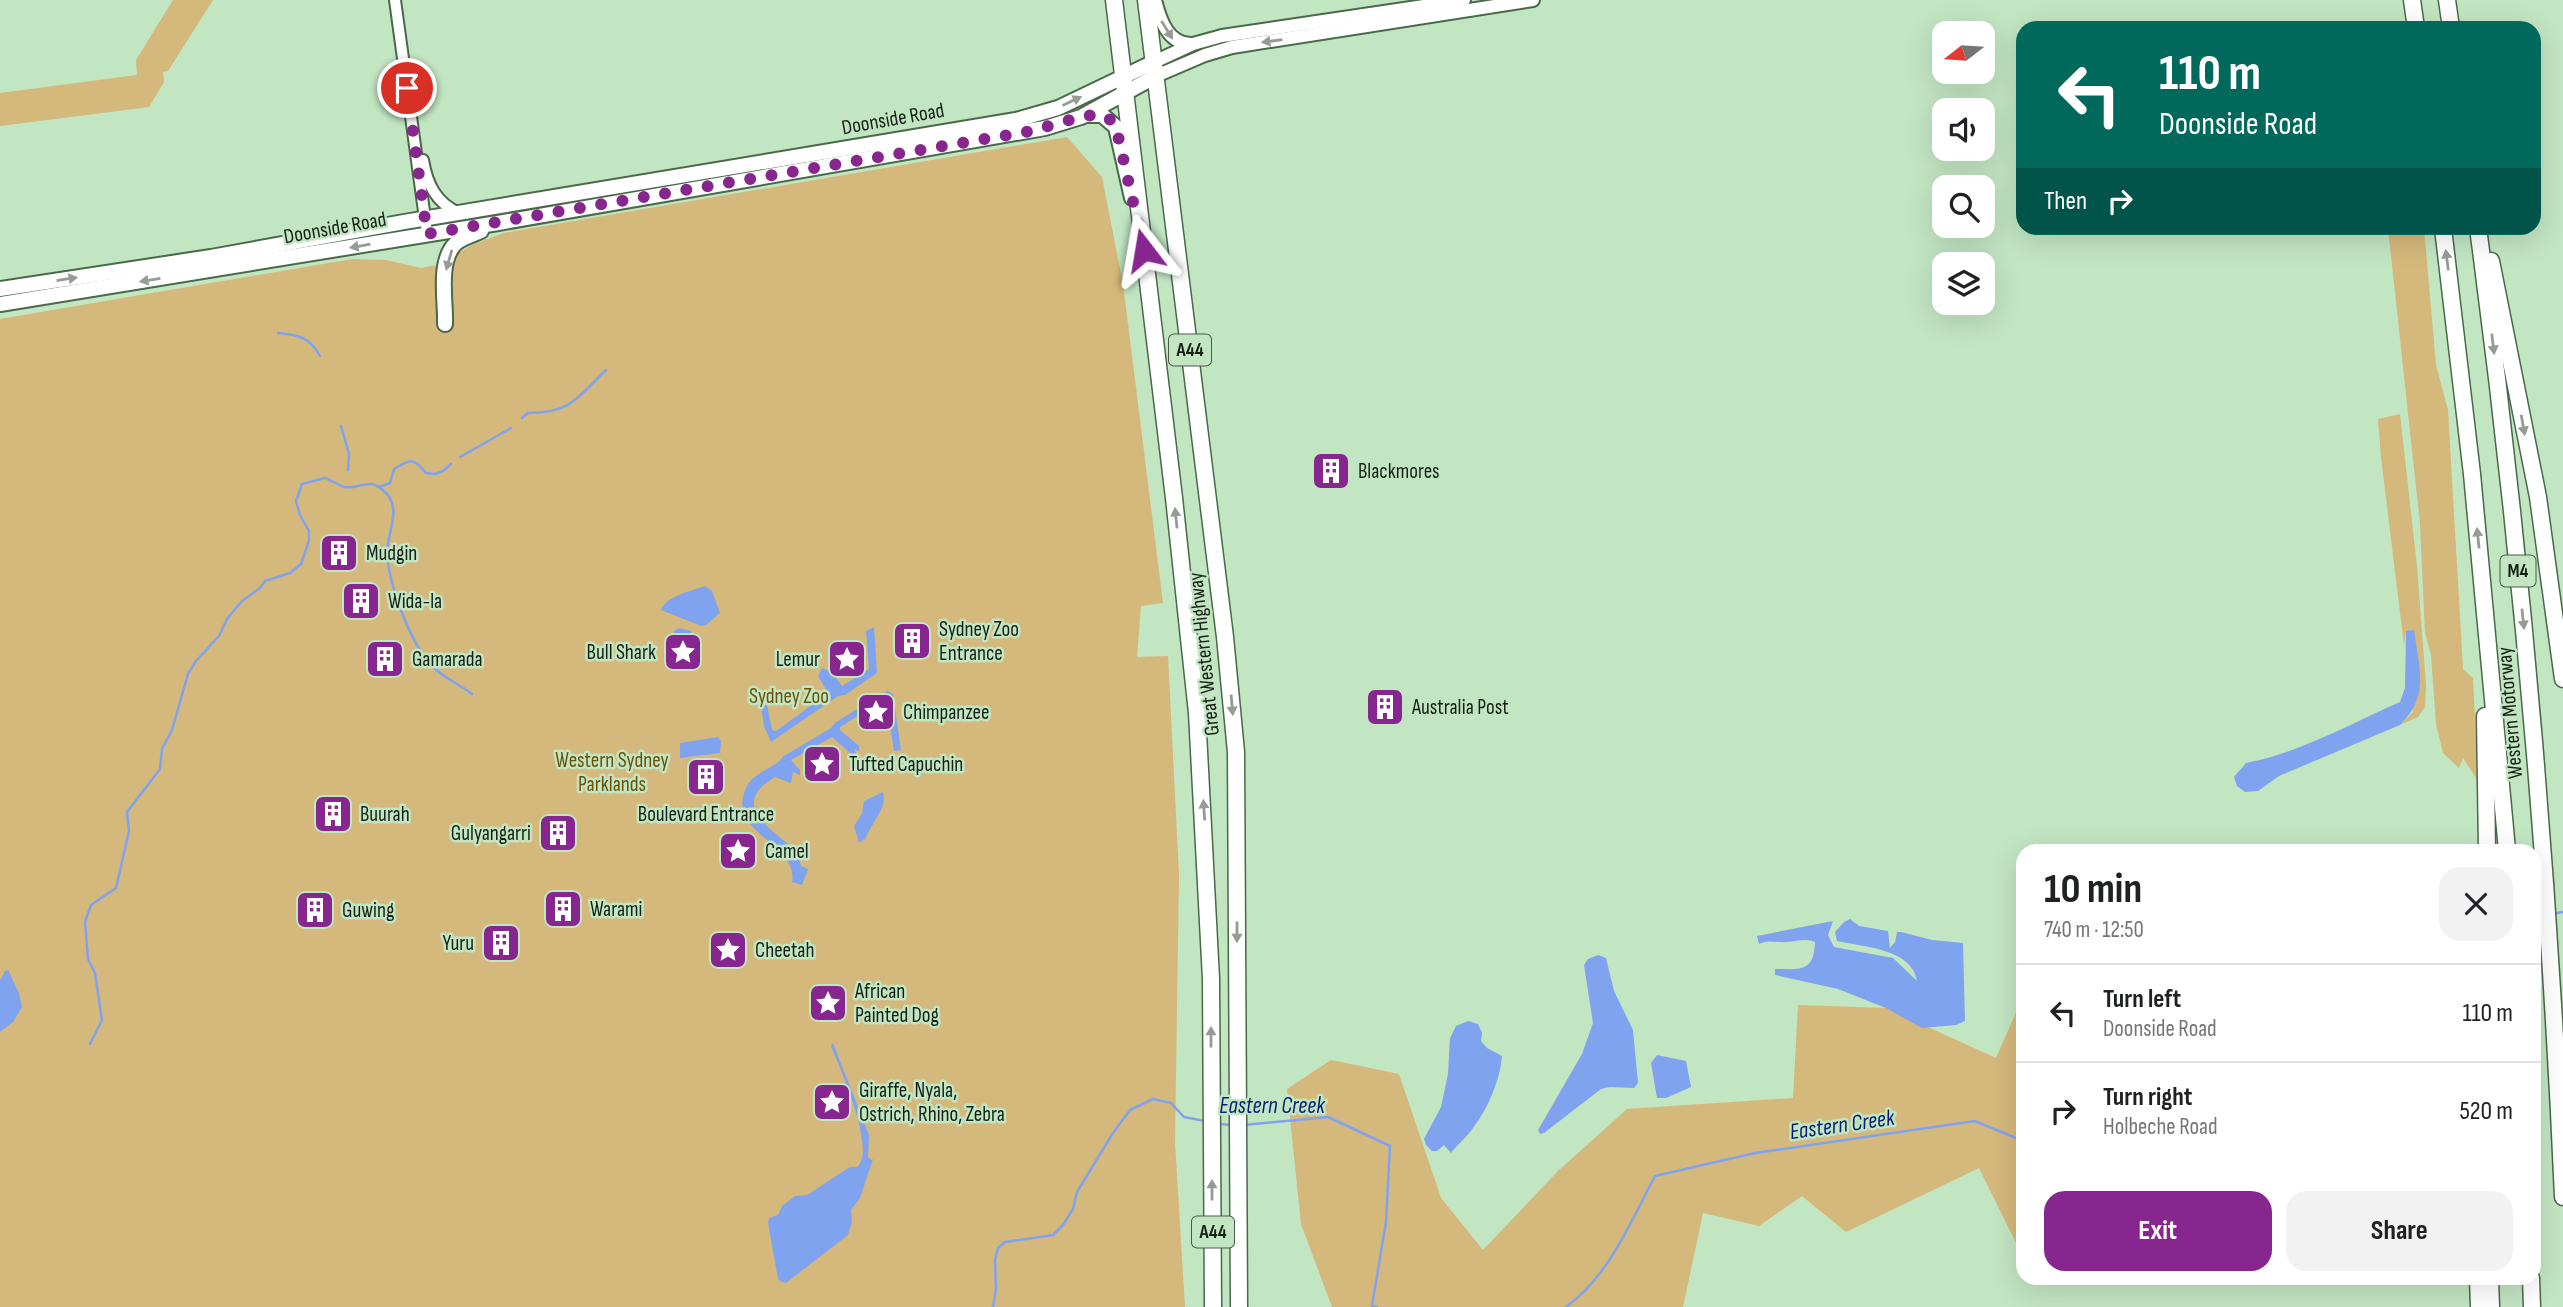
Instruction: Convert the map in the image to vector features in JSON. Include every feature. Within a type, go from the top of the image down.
[{"type":"highway","name":"Great Western Highway","points":[[1114,0],[1196,702],[1211,979],[1213,1307]]},
{"type":"highway","name":"Great Western Highway","points":[[1146,0],[1223,623],[1236,752],[1239,1307]]},
{"type":"highway","points":[[2412,0],[2415,21]]},
{"type":"highway","points":[[2447,0],[2450,21]]},
{"type":"highway","name":"Western Motorway","points":[[2444,235],[2459,356],[2506,844]]},
{"type":"highway","name":"Western Motorway","points":[[2479,235],[2509,479],[2532,712],[2550,948],[2563,1197]]},
{"type":"highway","points":[[2481,252],[2492,262],[2537,487],[2563,679]]},
{"type":"highway","points":[[2487,844],[2485,716],[2494,704]]},
{"type":"highway","points":[[2479,1285],[2479,1307]]},
{"type":"highway","points":[[2490,1285],[2491,1307]]},
{"type":"highway","points":[[2531,1285],[2532,1307]]},
{"type":"main road","points":[[1155,0],[1162,21],[1172,37],[1179,43],[1193,44]]},
{"type":"main road","points":[[1155,69],[1193,44],[1222,36],[1464,0]]},
{"type":"main road","points":[[1155,69],[1232,47],[1533,0]]},
{"type":"main road","name":"Doonside Road","points":[[0,289],[211,257],[1016,120],[1058,108],[1124,76],[1155,69]]},
{"type":"main road","name":"Doonside Road","points":[[0,304],[498,223],[1045,128],[1081,117],[1125,93],[1155,69]]},
{"type":"main road","points":[[1081,117],[1102,114],[1116,127],[1144,250]]},
{"type":"main road","points":[[446,324],[446,272],[450,251],[461,240],[498,223]]},
{"type":"street","points":[[395,0],[427,234]]},
{"type":"street","points":[[413,132],[422,151],[428,182],[442,204],[458,213]]},
{"type":"green space","points":[[173,0],[213,0],[168,71],[163,72],[164,82],[149,107],[0,126],[0,93],[137,75],[136,60]]},
{"type":"green space","name":"Western Sydney Parklands","points":[[1067,137],[1102,177],[1123,284],[1163,603],[1141,606],[1137,657],[1168,656],[1179,875],[1175,1142],[1185,1307],[0,1307],[0,319],[352,259],[386,260],[421,268],[441,264],[470,246],[503,233]]},
{"type":"green space","points":[[2389,235],[2425,235],[2436,365],[2448,410],[2463,669],[2473,678],[2478,781],[2463,758],[2459,768],[2443,753],[2436,724],[2431,655],[2425,633],[2420,524]]},
{"type":"green space","points":[[2400,414],[2417,566],[2426,685],[2425,707],[2418,717],[2400,725],[2413,712],[2406,631],[2404,645],[2378,419]]},
{"type":"green space","points":[[1798,1005],[1886,1008],[1996,1058],[2016,1012],[2016,1243],[1979,1168],[1846,1232],[1802,1196],[1759,1226],[1703,1213],[1683,1307],[1332,1307],[1301,1224],[1287,1089],[1331,1060],[1399,1074],[1441,1198],[1483,1250],[1558,1171],[1627,1109],[1793,1098]]},
{"type":"water","points":[[705,586],[712,591],[720,613],[706,625],[701,626],[661,610],[673,598]]},
{"type":"water","points":[[874,627],[877,673],[771,742],[764,726],[761,706],[767,705],[772,730],[776,731],[828,693],[818,676],[822,668],[832,672],[842,686],[869,669],[866,631]]},
{"type":"water","name":"Bull Shark","points":[[679,628],[691,631],[697,662],[673,666],[670,639]]},
{"type":"water","points":[[2414,630],[2420,669],[2419,692],[2416,703],[2400,725],[2279,776],[2258,791],[2245,792],[2237,786],[2234,777],[2246,763],[2285,753],[2400,702],[2405,688],[2406,631]]},
{"type":"water","points":[[887,691],[893,694],[901,750],[894,751],[886,698],[840,727],[840,730],[859,746],[859,751],[854,749],[858,756],[851,754],[832,737],[791,760],[800,770],[800,775],[793,772],[791,783],[775,777],[755,796],[757,814],[793,848],[798,854],[801,866],[808,869],[802,885],[792,882],[791,868],[785,857],[745,815],[742,802],[747,786],[784,756]]},
{"type":"water","points":[[718,737],[721,741],[720,753],[680,758],[680,743]]},
{"type":"water","points":[[883,792],[881,811],[865,841],[864,839],[859,843],[854,826],[862,814],[864,801]]},
{"type":"water","points":[[1850,919],[1859,926],[1888,931],[1890,948],[1895,942],[1897,932],[1932,940],[1963,943],[1965,1021],[1956,1025],[1922,1028],[1886,1008],[1838,989],[1775,975],[1775,969],[1798,969],[1808,964],[1812,959],[1815,942],[1805,940],[1759,944],[1757,936],[1833,921],[1828,935],[1834,947],[1893,958],[1917,981],[1913,970],[1896,955],[1837,941],[1835,932]]},
{"type":"water","points":[[1598,955],[1606,958],[1614,991],[1633,1030],[1638,1083],[1634,1088],[1601,1089],[1540,1134],[1538,1130],[1582,1054],[1593,1023],[1584,965],[1588,959]]},
{"type":"water","points":[[8,970],[19,993],[22,1007],[13,1022],[0,1032],[0,980]]},
{"type":"water","points":[[1468,1021],[1478,1024],[1482,1033],[1481,1041],[1487,1048],[1502,1056],[1499,1075],[1488,1103],[1468,1134],[1451,1153],[1444,1145],[1437,1151],[1432,1151],[1424,1139],[1441,1107],[1448,1074],[1450,1038],[1456,1026]]},
{"type":"water","points":[[833,1043],[869,1135],[868,1157],[873,1159],[860,1198],[851,1210],[852,1222],[848,1235],[786,1283],[778,1279],[769,1218],[778,1215],[782,1206],[795,1196],[807,1195],[850,1167],[857,1167],[862,1158],[860,1127],[831,1046]]},
{"type":"water","points":[[1657,1055],[1686,1061],[1691,1087],[1666,1098],[1657,1098],[1651,1063]]},
{"type":"waterway","points":[[278,333],[303,338],[320,356]]},
{"type":"waterway","points":[[522,418],[528,413],[564,407],[580,396],[606,370]]},
{"type":"waterway","points":[[341,426],[349,454],[348,470]]},
{"type":"waterway","points":[[460,457],[511,428]]},
{"type":"waterway","points":[[379,487],[390,483],[394,469],[408,461],[415,462],[426,473],[435,474],[451,464]]},
{"type":"waterway","points":[[90,1044],[102,1020],[95,973],[88,959],[85,922],[91,905],[116,888],[129,831],[127,812],[160,769],[162,749],[172,730],[188,674],[196,661],[219,636],[227,619],[242,601],[265,581],[290,573],[301,564],[309,541],[309,531],[296,501],[302,484],[325,478],[344,487],[373,484],[390,497],[393,520],[387,553],[402,613],[416,644],[433,667],[472,694]]},
{"type":"waterway","name":"Eastern Creek","points":[[2552,914],[2563,912]]},
{"type":"waterway","name":"Eastern Creek","points":[[993,1307],[998,1248],[1005,1242],[1053,1235],[1063,1225],[1073,1209],[1077,1192],[1130,1110],[1153,1099],[1171,1103],[1184,1117],[1205,1121]]},
{"type":"waterway","name":"Eastern Creek","points":[[1243,1125],[1328,1117],[1390,1146],[1386,1222],[1372,1306],[1377,1307]]},
{"type":"waterway","name":"Eastern Creek","points":[[1566,1307],[1595,1280],[1607,1264],[1655,1176],[1755,1153],[1975,1121],[2016,1138]]},
{"type":"waterway","name":"Eastern Creek","points":[[1218,1124],[1233,1125]]},
{"type":"place","name":"Blackmores","points":[[1331,471]]},
{"type":"place","name":"Mudgin","points":[[339,553]]},
{"type":"place","name":"Wida-la","points":[[361,601]]},
{"type":"place","name":"Sydney Zoo Entrance","points":[[912,641]]},
{"type":"place","name":"Bull Shark","points":[[683,652]]},
{"type":"place","name":"Gamarada","points":[[385,659]]},
{"type":"place","name":"Lemur","points":[[847,659]]},
{"type":"place","name":"Australia Post","points":[[1385,707]]},
{"type":"place","name":"Chimpanzee","points":[[876,712]]},
{"type":"place","name":"Tufted Capuchin","points":[[822,764]]},
{"type":"place","name":"Boulevard Entrance","points":[[706,777]]},
{"type":"place","name":"Buurah","points":[[333,814]]},
{"type":"place","name":"Gulyangarri","points":[[558,833]]},
{"type":"place","name":"Camel","points":[[738,851]]},
{"type":"place","name":"Warami","points":[[563,909]]},
{"type":"place","name":"Guwing","points":[[315,910]]},
{"type":"place","name":"Yuru","points":[[501,943]]},
{"type":"place","name":"Cheetah","points":[[728,950]]},
{"type":"place","name":"African Painted Dog","points":[[828,1003]]},
{"type":"place","name":"Giraffe, Nyala, Ostrich, Rhino, Zebra","points":[[832,1102]]},
{"type":"route","points":[[407,88],[427,234],[1026,132],[1102,114],[1116,127],[1119,135],[1144,250]]},
{"type":"park label","name":"Sydney Zoo","points":[[789,696]]}]
